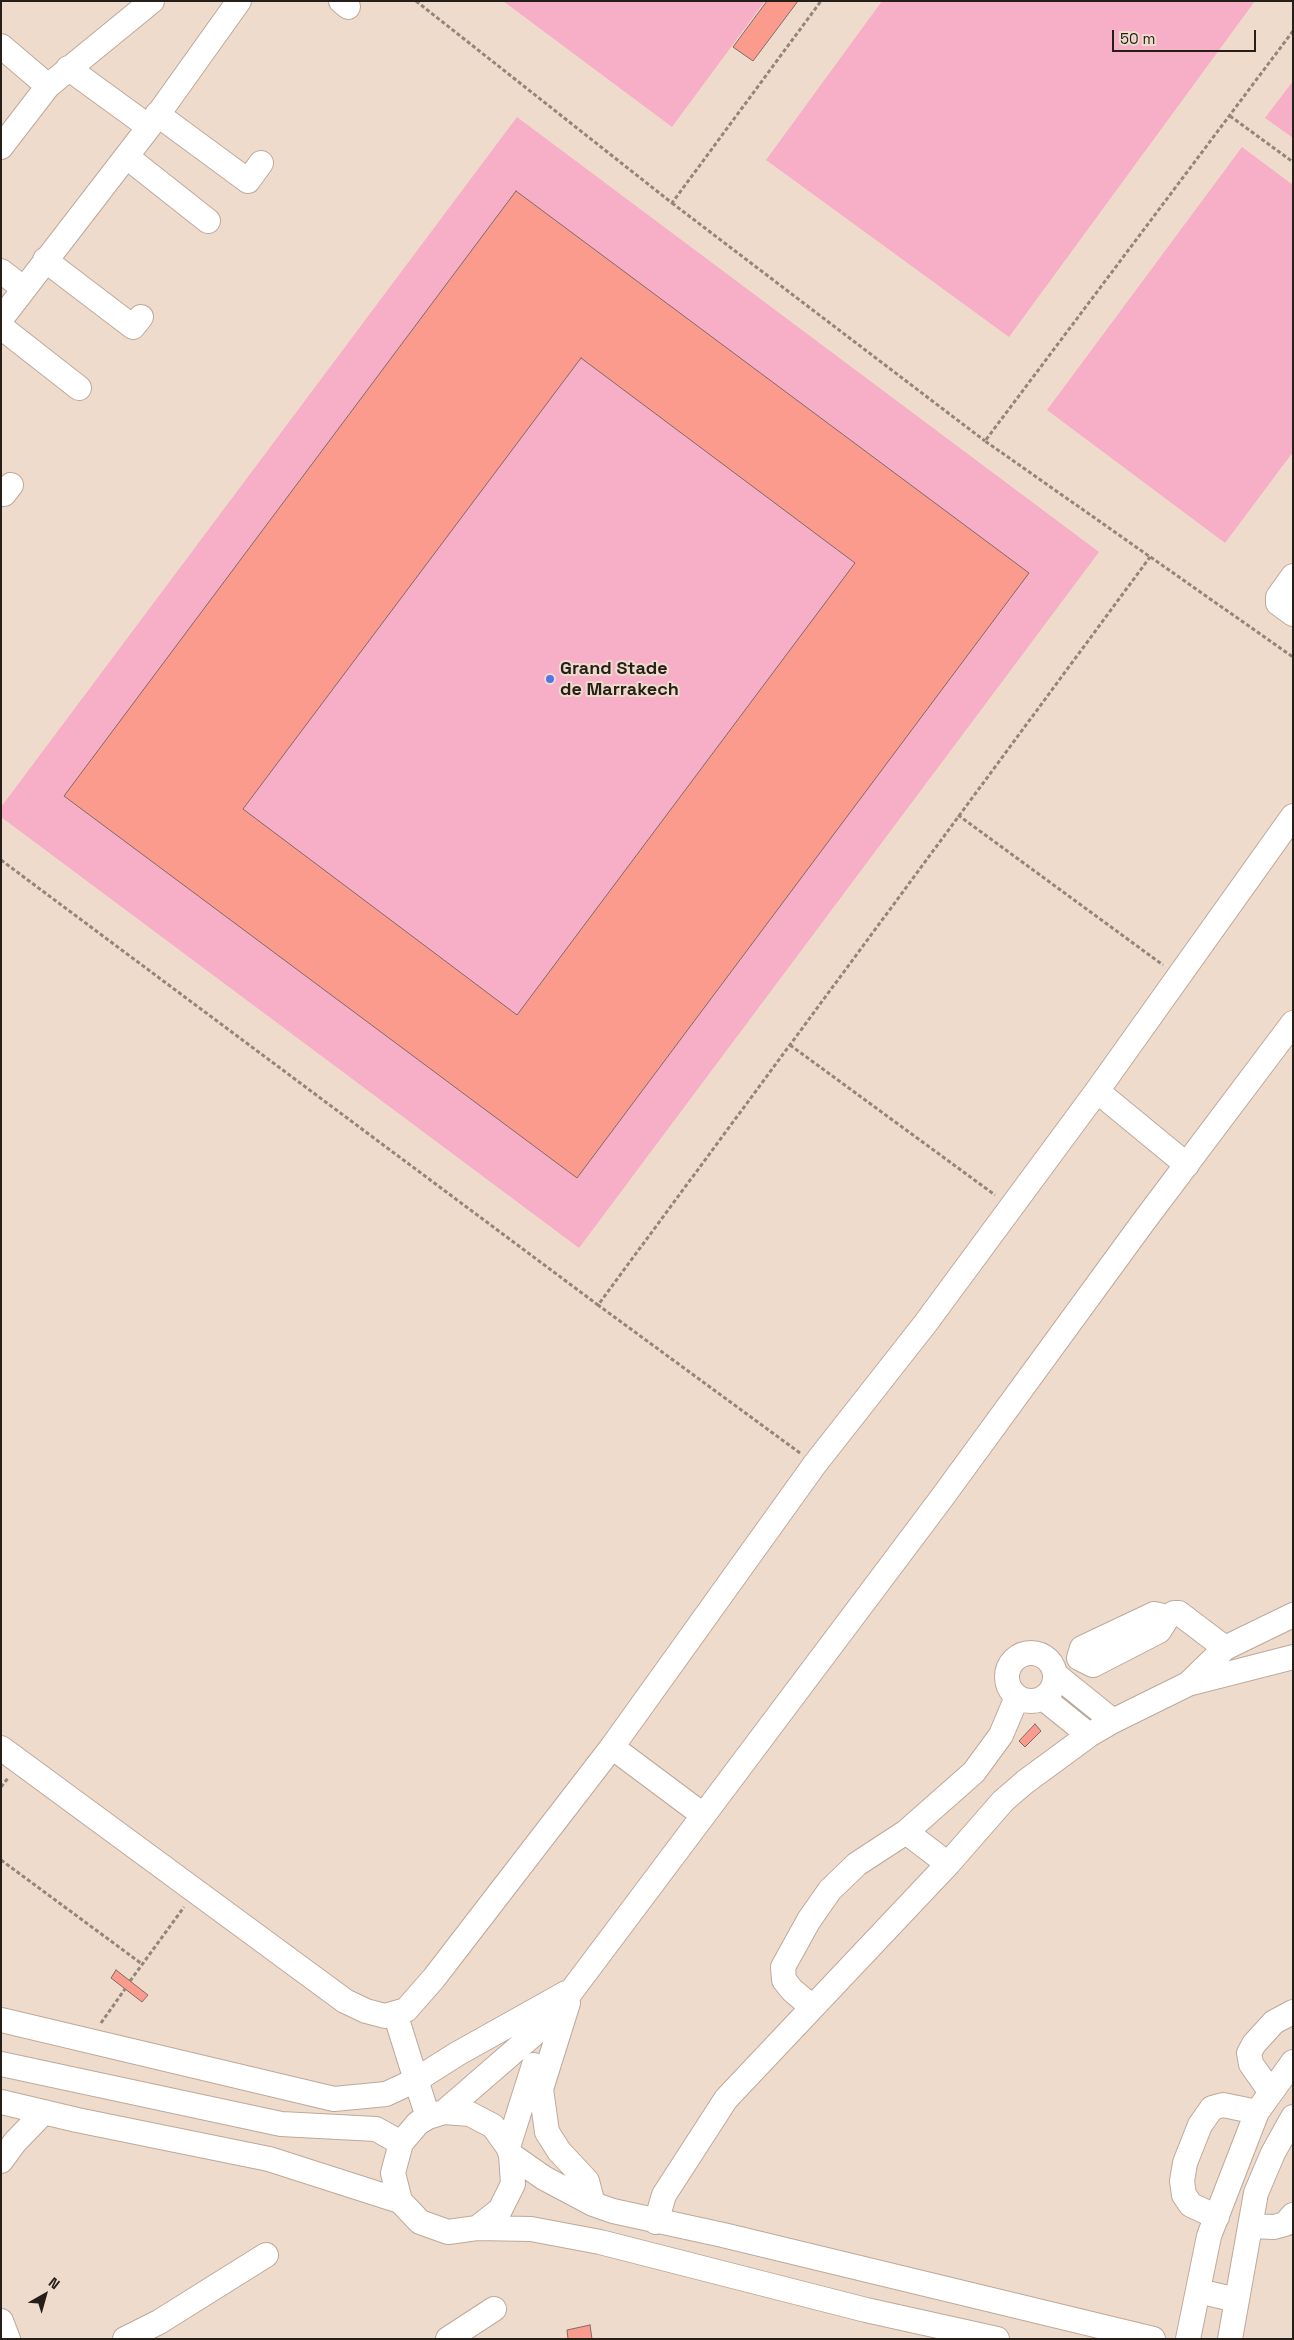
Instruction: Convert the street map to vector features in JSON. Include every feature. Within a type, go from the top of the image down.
[{"type":"street","points":[[1,147],[48,86],[152,1]]},
{"type":"street","points":[[1,319],[23,288],[126,157],[239,1]]},
{"type":"street","points":[[1,46],[48,86]]},
{"type":"street","points":[[68,68],[248,181],[261,163]]},
{"type":"street","points":[[126,157],[208,220]]},
{"type":"street","points":[[45,260],[133,327],[141,317]]},
{"type":"street","points":[[1,271],[23,288]]},
{"type":"street","points":[[1,326],[79,388]]},
{"type":"street","points":[[1293,576],[1278,597],[1278,603],[1293,614]]},
{"type":"street","points":[[1,1748],[345,2001],[366,2011],[385,2016],[406,2010],[434,1978],[612,1747],[815,1464],[925,1324],[1097,1091],[1293,816]]},
{"type":"street","points":[[400,2201],[393,2173],[401,2143],[418,2123],[436,2115],[549,2021],[1293,1023]]},
{"type":"street","points":[[1097,1091],[1188,1165]]},
{"type":"street","points":[[1055,1671],[1079,1658],[1093,1664],[1159,1631],[1168,1617],[1174,1613],[1179,1613],[1225,1648]]},
{"type":"street","points":[[1188,1684],[1225,1648],[1293,1615]]},
{"type":"street","points":[[1055,1671],[1053,1689],[1043,1698],[1030,1702],[1017,1697],[1006,1679],[1009,1665],[1020,1655],[1033,1652],[1040,1654],[1046,1657],[1055,1671],[1113,1721]]},
{"type":"street","points":[[656,2222],[664,2195],[726,2100],[948,1864],[1003,1801],[1025,1782],[1089,1735],[1113,1721],[1188,1684],[1293,1657]]},
{"type":"street","points":[[812,2007],[792,1990],[784,1980],[783,1967],[809,1920],[830,1890],[857,1864],[906,1832],[974,1772],[1001,1735],[1017,1697]]},
{"type":"street","points":[[1043,1698],[1089,1735]]},
{"type":"street","points":[[612,1747],[703,1815]]},
{"type":"street","points":[[906,1832],[948,1864]]},
{"type":"street","points":[[1,2020],[334,2099],[386,2094],[416,2080],[456,2054],[572,1990]]},
{"type":"street","points":[[572,1990],[541,2089],[547,2132],[559,2151],[586,2181],[593,2204]]},
{"type":"street","points":[[1270,2091],[1251,2064],[1249,2053],[1254,2044],[1274,2022],[1293,2012]]},
{"type":"street","points":[[395,2013],[416,2080],[436,2115]]},
{"type":"street","points":[[477,2228],[500,2210],[512,2184],[510,2151],[549,2021]]},
{"type":"street","points":[[1188,2339],[1209,2236],[1257,2112],[1270,2091],[1293,2062]]},
{"type":"street","points":[[1,2064],[281,2124],[376,2129],[401,2143]]},
{"type":"street","points":[[1,2102],[269,2159],[400,2201],[420,2222],[448,2232],[477,2228],[531,2228],[600,2242],[866,2310],[997,2339]]},
{"type":"street","points":[[1217,2217],[1191,2205],[1184,2195],[1182,2181],[1185,2163],[1200,2125],[1212,2108],[1223,2105],[1257,2112]]},
{"type":"street","points":[[1,2161],[15,2142],[44,2112]]},
{"type":"street","points":[[436,2115],[470,2114],[493,2126],[510,2151],[544,2178],[593,2204],[656,2222],[723,2235],[1153,2339]]},
{"type":"street","points":[[1230,2339],[1256,2192],[1273,2153],[1293,2117]]},
{"type":"street","points":[[1250,2226],[1274,2227],[1285,2224],[1293,2215]]},
{"type":"street","points":[[126,2339],[159,2322],[266,2255]]},
{"type":"street","points":[[1198,2291],[1237,2300]]},
{"type":"street","points":[[448,2339],[494,2309]]},
{"type":"street","points":[[1,2321],[8,2339]]},
{"type":"path","points":[[416,1],[672,203],[985,441],[1293,657]]},
{"type":"path","points":[[672,203],[821,1]]},
{"type":"path","points":[[985,441],[1293,31]]},
{"type":"path","points":[[1230,116],[1293,162]]},
{"type":"path","points":[[598,1304],[1150,557]]},
{"type":"path","points":[[958,815],[1179,976]]},
{"type":"path","points":[[1,860],[815,1464]]},
{"type":"path","points":[[790,1044],[1011,1207]]},
{"type":"path","points":[[1,1860],[142,1964]]},
{"type":"path","points":[[130,1981],[195,1892]]},
{"type":"path","points":[[88,2041],[125,1989]]},
{"type":"shaded area","points":[[503,1],[765,1],[672,127]]},
{"type":"shaded area","points":[[882,1],[1255,1],[1009,337],[766,160]]},
{"type":"shaded area","points":[[1293,81],[1293,138],[1265,118]]},
{"type":"shaded area","name":"Grand Stade de Marrakech","points":[[517,117],[1099,552],[579,1248],[1,817],[1,807]]},
{"type":"shaded area","points":[[1242,147],[1293,185],[1293,452],[1225,543],[1047,410]]},
{"type":"building","points":[[767,1],[798,1],[753,61],[733,47]]},
{"type":"building","points":[[516,191],[1029,573],[577,1178],[64,796]],"holes":[[[581,358],[855,563],[517,1015],[243,809]]]},
{"type":"building","points":[[1035,1724],[1041,1731],[1025,1747],[1019,1741]]},
{"type":"building","points":[[116,1970],[148,1995],[142,2002],[111,1978]]},
{"type":"building","points":[[590,2325],[592,2339],[568,2339],[567,2330]]},
{"type":"place","name":"Grand Stade de Marrakech","points":[[550,679]]}]
